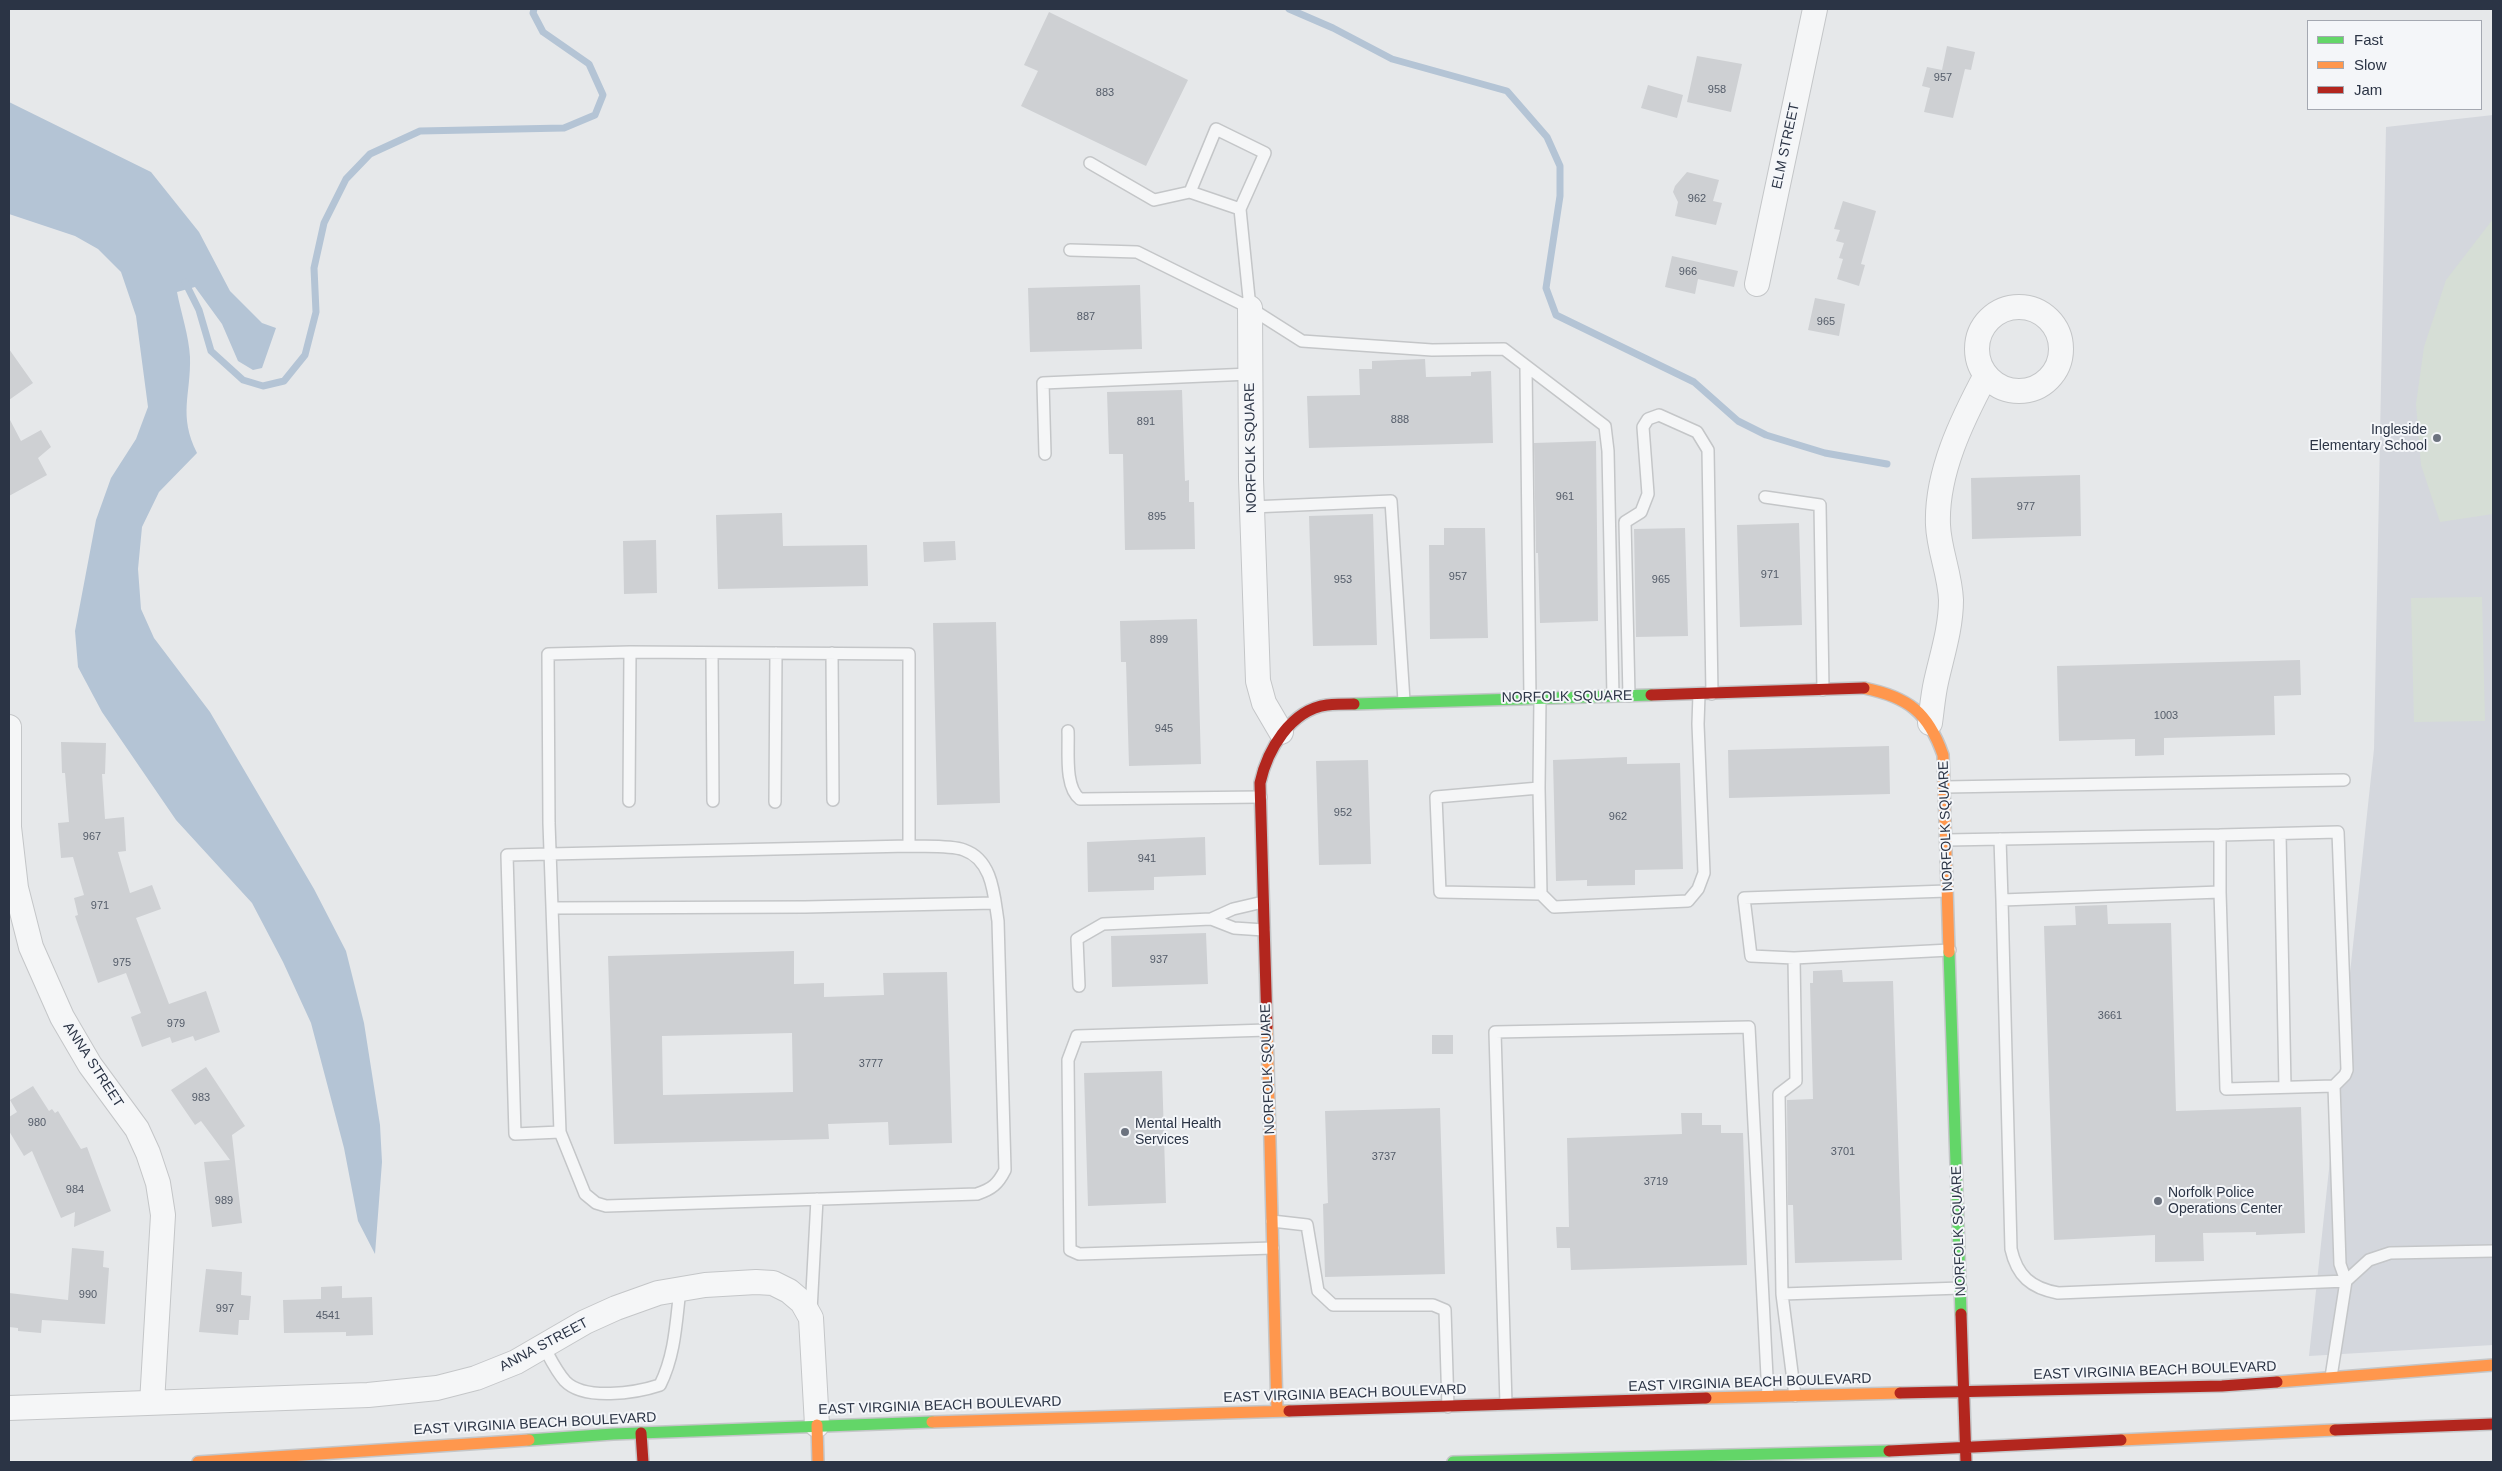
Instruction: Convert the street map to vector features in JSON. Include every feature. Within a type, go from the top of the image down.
[{"type":"main road","name":"NORFOLK SQUARE","points":[[1277,1411],[1260,797],[1262,770],[1269,750],[1281,732],[1308,711],[1324,705],[1863,688],[1884,691],[1914,706],[1930,723],[1937,735],[1944,755],[1966,1462]]},
{"type":"main road","name":"EAST VIRGINIA BEACH BOULEVARD","points":[[198,1462],[641,1433],[817,1425],[1768,1396],[2222,1386],[2493,1365]]},
{"type":"main road","points":[[1453,1462],[1966,1449],[2201,1435],[2493,1424]]},
{"type":"main road","points":[[817,1425],[818,1462]]},
{"type":"main road","points":[[641,1433],[644,1462]]},
{"type":"street","name":"ELM STREET","points":[[1757,284],[1815,9]]},
{"type":"street","name":"NORFOLK SQUARE","points":[[1250,308],[1252,506],[1258,681],[1264,703],[1281,732]]},
{"type":"street","points":[[1930,723],[1936,684],[1948,631],[1951,600],[1948,570],[1938,527],[1938,502],[1961,425],[1986,375]]},
{"type":"street","name":"ANNA STREET","points":[[9,727],[9,827],[16,888],[32,947],[62,1017],[90,1065],[137,1129],[148,1152],[158,1183],[163,1215],[152,1403]]},
{"type":"street","name":"ANNA STREET","points":[[9,1408],[368,1395],[437,1388],[476,1378],[516,1362],[585,1322],[616,1308],[658,1293],[706,1285],[756,1282],[773,1283],[789,1291],[802,1302],[811,1318]]},
{"type":"street","points":[[811,1318],[817,1425]]},
{"type":"lane","points":[[1190,192],[1216,129],[1265,154],[1240,209],[1250,308]]},
{"type":"lane","points":[[1090,162],[1154,200],[1190,192],[1240,209]]},
{"type":"lane","points":[[1070,250],[1137,252],[1250,308],[1302,340],[1432,350],[1504,349],[1605,426],[1608,450],[1614,696]]},
{"type":"lane","points":[[1526,367],[1535,698],[1540,788],[1541,894]]},
{"type":"lane","points":[[1045,454],[1043,383],[1250,374]]},
{"type":"lane","points":[[1629,696],[1625,522],[1641,512],[1648,494],[1643,426],[1648,419],[1659,415],[1697,432],[1708,450],[1712,694]]},
{"type":"lane","points":[[1765,496],[1820,505],[1822,690]]},
{"type":"lane","points":[[1252,506],[1391,501],[1404,701]]},
{"type":"lane","points":[[629,801],[630,652]]},
{"type":"lane","points":[[560,1132],[515,1134],[507,855],[550,854],[908,846],[964,850],[977,859],[985,869],[992,884],[998,921],[1005,1170],[999,1182],[990,1190],[977,1194],[606,1206],[596,1203],[585,1194],[560,1132],[550,854],[548,654],[630,652],[909,654],[908,846]]},
{"type":"lane","points":[[712,653],[713,802]]},
{"type":"lane","points":[[775,802],[776,653]]},
{"type":"lane","points":[[832,653],[833,800]]},
{"type":"lane","points":[[1540,788],[1436,797],[1440,892],[1541,894],[1554,907],[1688,901],[1698,889],[1704,873],[1698,724],[1699,694]]},
{"type":"lane","points":[[1068,732],[1070,782],[1074,794],[1080,799],[1260,797]]},
{"type":"lane","points":[[1945,787],[2344,780]]},
{"type":"lane","points":[[1947,840],[2338,832],[2346,1070],[2345,1076],[2334,1086],[2226,1089],[2220,835]]},
{"type":"lane","points":[[2280,834],[2285,1087]]},
{"type":"lane","points":[[2000,839],[2012,1249],[2015,1265],[2023,1277],[2036,1286],[2058,1293],[2346,1281],[2369,1260],[2390,1254],[2493,1251]]},
{"type":"lane","points":[[1949,891],[1744,898],[1751,956],[1794,958],[1951,950]]},
{"type":"lane","points":[[2002,900],[2220,892]]},
{"type":"lane","points":[[1079,986],[1077,939],[1103,924],[1212,919],[1233,909],[1263,902]]},
{"type":"lane","points":[[552,908],[805,908],[995,903]]},
{"type":"lane","points":[[1212,919],[1234,928],[1264,930]]},
{"type":"lane","points":[[1794,958],[1796,1081],[1779,1094],[1782,1294],[1795,1396]]},
{"type":"lane","points":[[1506,1405],[1495,1032],[1749,1027],[1768,1396]]},
{"type":"lane","points":[[1267,1030],[1078,1036],[1068,1060],[1070,1250],[1079,1254],[1273,1248]]},
{"type":"lane","points":[[2331,1378],[2346,1281],[2340,1264],[2334,1086]]},
{"type":"lane","points":[[811,1318],[817,1199]]},
{"type":"lane","points":[[1272,1221],[1307,1225],[1318,1291],[1333,1305],[1433,1305],[1444,1310],[1448,1407]]},
{"type":"lane","points":[[1782,1294],[1961,1288]]},
{"type":"lane","points":[[544,1347],[564,1380],[575,1388],[589,1393],[639,1392],[660,1385],[669,1368],[676,1333],[680,1290]]},
{"type":"shaded area","name":"Ingleside Elementary School","points":[[2493,115],[2493,1345],[2309,1356],[2374,749],[2386,127]]},
{"type":"shaded area","points":[[2493,219],[2493,514],[2440,522],[2421,465],[2416,404],[2424,347],[2446,280]]},
{"type":"shaded area","points":[[2482,597],[2485,721],[2414,722],[2411,598]]},
{"type":"water","points":[[9,102],[151,172],[199,232],[230,291],[262,323],[276,328],[262,368],[253,370],[238,361],[222,324],[195,287],[177,292],[187,333],[190,357],[187,405],[188,427],[197,453],[159,492],[142,527],[138,569],[141,609],[154,638],[210,712],[314,889],[346,951],[364,1023],[380,1125],[382,1162],[375,1254],[358,1221],[344,1148],[311,1023],[283,962],[252,903],[176,820],[102,712],[78,667],[75,631],[96,520],[111,478],[136,439],[148,407],[136,316],[121,272],[98,249],[75,236],[9,214]]},
{"type":"building","points":[[1049,12],[1188,80],[1146,166],[1021,106],[1038,71],[1024,65]]},
{"type":"building","points":[[1947,46],[1975,52],[1971,70],[1965,69],[1953,118],[1924,112],[1930,88],[1922,86],[1927,67],[1942,70]]},
{"type":"building","points":[[1697,56],[1742,64],[1731,112],[1687,102]]},
{"type":"building","points":[[1648,85],[1683,95],[1677,118],[1641,108]]},
{"type":"building","points":[[1687,172],[1719,180],[1713,201],[1722,203],[1716,225],[1675,216],[1678,202],[1673,192],[1675,186]]},
{"type":"building","points":[[1843,201],[1876,211],[1861,264],[1865,265],[1859,286],[1837,279],[1843,259],[1839,258],[1844,243],[1836,241],[1840,230],[1834,229]]},
{"type":"building","points":[[1672,256],[1738,271],[1734,287],[1698,279],[1695,294],[1665,287]]},
{"type":"building","points":[[1140,285],[1142,349],[1030,352],[1028,288]]},
{"type":"building","points":[[1815,298],[1845,304],[1839,336],[1808,330]]},
{"type":"building","points":[[9,349],[33,383],[9,400]]},
{"type":"building","points":[[1425,359],[1426,377],[1471,376],[1471,372],[1491,371],[1493,443],[1309,448],[1307,396],[1360,395],[1359,369],[1372,369],[1372,361]]},
{"type":"building","points":[[1182,390],[1185,481],[1189,480],[1189,502],[1194,502],[1195,549],[1125,550],[1123,454],[1109,454],[1107,392]]},
{"type":"building","points":[[9,418],[21,441],[41,430],[51,447],[38,458],[47,475],[9,496]]},
{"type":"building","points":[[1596,441],[1598,621],[1540,623],[1538,553],[1536,553],[1534,443]]},
{"type":"building","points":[[2080,475],[2081,536],[1972,539],[1971,478]]},
{"type":"building","points":[[782,513],[783,546],[867,545],[868,586],[718,589],[716,515]]},
{"type":"building","points":[[1373,514],[1377,645],[1313,646],[1309,516]]},
{"type":"building","points":[[1799,523],[1802,625],[1740,627],[1737,525]]},
{"type":"building","points":[[1444,528],[1485,528],[1488,638],[1430,639],[1429,545],[1444,545]]},
{"type":"building","points":[[1685,528],[1688,636],[1636,637],[1634,529]]},
{"type":"building","points":[[656,540],[657,593],[624,594],[623,541]]},
{"type":"building","points":[[955,541],[956,560],[924,562],[923,542]]},
{"type":"building","points":[[1197,619],[1201,764],[1129,766],[1126,662],[1121,662],[1120,621]]},
{"type":"building","points":[[996,622],[1000,803],[937,805],[933,623]]},
{"type":"building","points":[[2300,660],[2301,695],[2274,696],[2275,735],[2164,738],[2164,755],[2135,756],[2135,739],[2059,741],[2057,666]]},
{"type":"building","points":[[61,742],[106,743],[105,774],[102,774],[105,819],[124,817],[126,851],[118,852],[130,893],[152,885],[161,909],[136,918],[169,1004],[206,991],[220,1032],[195,1041],[193,1036],[172,1043],[170,1037],[142,1047],[131,1017],[141,1013],[126,973],[98,983],[75,916],[78,915],[74,898],[84,895],[73,857],[61,858],[58,823],[69,822],[65,773],[62,773]]},
{"type":"building","points":[[1889,746],[1890,794],[1729,798],[1728,750]]},
{"type":"building","points":[[1627,757],[1627,764],[1680,763],[1683,869],[1635,870],[1635,885],[1587,886],[1587,880],[1556,881],[1553,760]]},
{"type":"building","points":[[1368,760],[1371,864],[1319,865],[1316,761]]},
{"type":"building","points":[[1205,837],[1206,875],[1154,877],[1154,890],[1088,892],[1087,842]]},
{"type":"building","points":[[2107,905],[2108,924],[2171,923],[2176,1111],[2301,1107],[2305,1233],[2256,1235],[2256,1232],[2203,1233],[2204,1261],[2155,1262],[2155,1235],[2054,1240],[2044,926],[2076,925],[2075,906]]},
{"type":"building","points":[[1206,933],[1208,984],[1112,987],[1111,936]]},
{"type":"building","points":[[794,951],[794,984],[824,983],[824,997],[884,995],[883,973],[947,972],[952,1143],[889,1145],[888,1122],[828,1124],[829,1139],[614,1144],[608,956]],"holes":[[[792,1033],[793,1092],[663,1095],[662,1036]]]},
{"type":"building","points":[[1842,970],[1843,982],[1893,981],[1902,1260],[1795,1263],[1793,1205],[1788,1205],[1787,1100],[1813,1099],[1810,983],[1813,983],[1813,971]]},
{"type":"building","points":[[1432,1035],[1453,1035],[1453,1054],[1432,1054]]},
{"type":"building","points":[[206,1067],[245,1126],[232,1135],[242,1223],[212,1227],[204,1162],[230,1160],[201,1121],[195,1125],[171,1090]]},
{"type":"building","name":"Mental Health Services","points":[[1162,1071],[1166,1203],[1088,1206],[1084,1073]]},
{"type":"building","points":[[33,1086],[49,1111],[52,1109],[55,1113],[58,1111],[81,1149],[87,1147],[111,1211],[74,1227],[75,1212],[61,1218],[32,1151],[24,1156],[9,1131],[9,1117],[17,1112],[10,1100]]},
{"type":"building","points":[[1440,1108],[1445,1274],[1325,1277],[1323,1204],[1328,1203],[1325,1111]]},
{"type":"building","points":[[1681,1113],[1702,1113],[1702,1125],[1721,1125],[1721,1133],[1743,1133],[1747,1265],[1571,1270],[1570,1248],[1557,1248],[1556,1227],[1569,1227],[1567,1138],[1682,1134]]},
{"type":"building","points":[[72,1248],[104,1251],[103,1267],[109,1268],[105,1324],[42,1320],[41,1333],[18,1331],[18,1328],[9,1327],[9,1293],[68,1300]]},
{"type":"building","points":[[206,1269],[242,1272],[241,1295],[251,1296],[249,1320],[239,1320],[238,1335],[199,1332]]},
{"type":"building","points":[[342,1286],[342,1298],[372,1297],[373,1335],[346,1336],[346,1332],[284,1333],[283,1300],[321,1299],[321,1287]]},
{"type":"waterway","points":[[185,282],[199,310],[211,351],[243,380],[263,386],[284,381],[305,355],[316,312],[314,268],[324,223],[346,179],[370,154],[420,131],[564,128],[595,115],[603,95],[589,64],[543,32],[533,13],[534,9]]},
{"type":"waterway","points":[[1289,9],[1333,28],[1392,59],[1507,91],[1547,137],[1560,166],[1560,196],[1546,288],[1556,315],[1694,382],[1738,421],[1766,435],[1825,453],[1887,464]]},
{"type":"traffic: fast","points":[[1354,704],[1651,695]]},
{"type":"traffic: fast","points":[[1949,952],[1961,1314]]},
{"type":"traffic: fast","points":[[529,1440],[613,1434],[932,1422]]},
{"type":"traffic: fast","points":[[1453,1462],[1889,1451]]},
{"type":"traffic: slow","points":[[1864,688],[1893,696],[1914,709],[1931,728],[1943,755],[1949,952]]},
{"type":"traffic: slow","points":[[1267,1027],[1277,1411]]},
{"type":"traffic: slow","points":[[2277,1382],[2493,1365]]},
{"type":"traffic: slow","points":[[1706,1398],[1900,1393]]},
{"type":"traffic: slow","points":[[932,1422],[1289,1411]]},
{"type":"traffic: slow","points":[[817,1425],[818,1462]]},
{"type":"traffic: slow","points":[[2121,1440],[2335,1430]]},
{"type":"traffic: slow","points":[[198,1462],[529,1440]]},
{"type":"traffic: jam","points":[[1651,695],[1864,688]]},
{"type":"traffic: jam","points":[[1267,1027],[1260,783],[1263,771],[1268,758],[1291,723],[1314,708],[1327,705],[1354,704]]},
{"type":"traffic: jam","points":[[1961,1314],[1966,1462]]},
{"type":"traffic: jam","points":[[1900,1393],[2222,1386],[2277,1382]]},
{"type":"traffic: jam","points":[[1289,1411],[1706,1398]]},
{"type":"traffic: jam","points":[[2335,1430],[2493,1424]]},
{"type":"traffic: jam","points":[[641,1433],[643,1462]]},
{"type":"traffic: jam","points":[[1889,1451],[2121,1440]]},
{"type":"place","name":"Ingleside Elementary School","points":[[2437,438]]},
{"type":"place","name":"Mental Health Services","points":[[1125,1132]]},
{"type":"place","name":"Norfolk Police Operations Center","points":[[2158,1201]]}]
